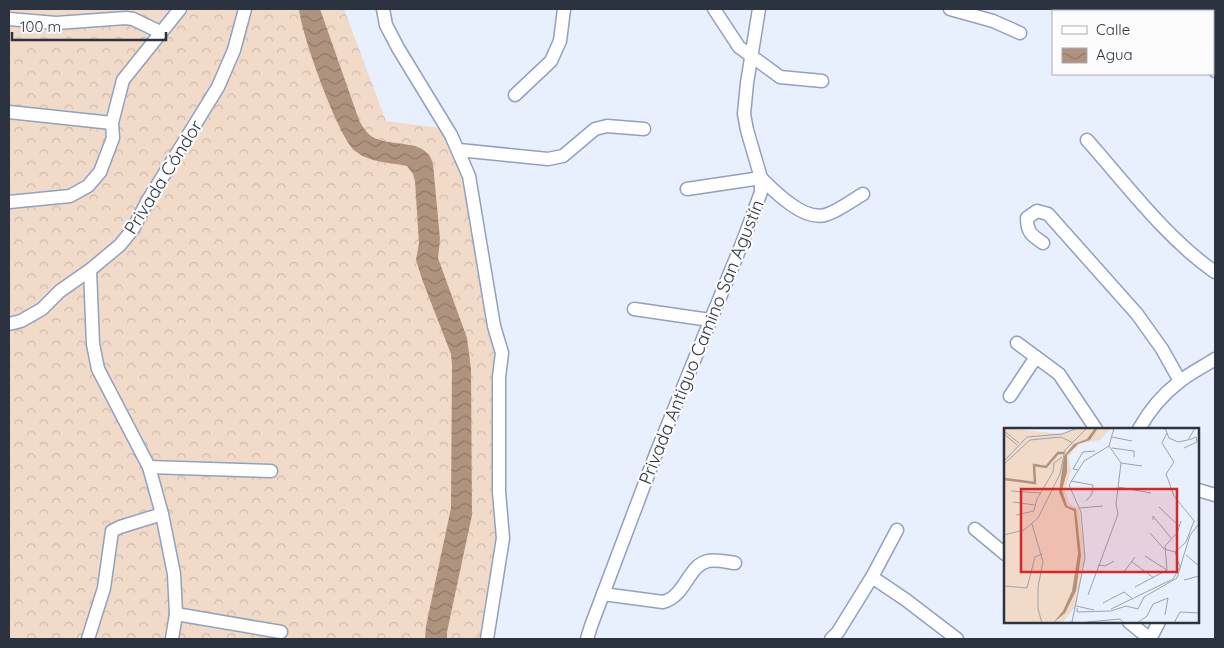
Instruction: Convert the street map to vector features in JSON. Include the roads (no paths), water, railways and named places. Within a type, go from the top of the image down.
[{"type":"street","points":[[9,202],[70,196],[88,186],[100,172],[113,138],[112,123],[123,80],[180,9]]},
{"type":"street","name":"Privada Cóndor","points":[[9,324],[21,321],[42,309],[60,291],[90,270],[120,245],[133,230],[147,202],[218,87],[234,50],[246,9]]},
{"type":"street","points":[[383,9],[386,25],[459,150],[469,176],[494,326],[502,353],[499,377],[499,492],[504,538],[487,639]]},
{"type":"street","points":[[515,96],[551,61],[560,40],[564,9]]},
{"type":"street","points":[[714,9],[739,47],[780,77],[822,81]]},
{"type":"street","name":"Privada Antiguo Camino San Agustín","points":[[587,639],[657,451],[743,241],[761,192],[762,178],[744,114],[759,9]]},
{"type":"street","points":[[950,9],[993,21],[1020,33]]},
{"type":"street","points":[[9,19],[56,23],[126,18],[133,19],[160,32]]},
{"type":"street","points":[[9,112],[112,123]]},
{"type":"street","points":[[459,150],[548,159],[563,156],[595,129],[607,126],[644,130]]},
{"type":"street","points":[[1087,140],[1168,231],[1202,263],[1215,272]]},
{"type":"street","points":[[687,189],[762,178],[777,194],[807,214],[817,216],[826,215],[863,194]]},
{"type":"street","points":[[1043,243],[1032,236],[1027,227],[1027,218],[1037,211],[1048,214],[1137,314],[1162,349],[1180,381]]},
{"type":"street","points":[[90,270],[93,344],[98,369],[149,468],[162,514],[174,574],[176,614],[172,639]]},
{"type":"street","points":[[634,309],[710,320]]},
{"type":"street","points":[[1016,343],[1059,374],[1095,428]]},
{"type":"street","points":[[1010,396],[1036,357]]},
{"type":"street","points":[[1139,428],[1162,397],[1180,381],[1215,359]]},
{"type":"street","points":[[149,468],[271,471]]},
{"type":"street","points":[[1199,490],[1215,495]]},
{"type":"street","points":[[88,639],[104,588],[112,531],[162,514]]},
{"type":"street","points":[[975,529],[1004,553]]},
{"type":"street","points":[[831,639],[838,632],[872,577],[897,530]]},
{"type":"street","points":[[603,594],[663,602],[670,601],[677,596],[701,564],[708,561],[735,563]]},
{"type":"street","points":[[872,577],[957,639]]},
{"type":"street","points":[[176,614],[281,632]]},
{"type":"street","points":[[1130,623],[1150,639],[1158,623]]},
{"type":"water","points":[[299,9],[320,9],[359,120],[366,131],[379,140],[416,146],[429,155],[433,164],[440,239],[438,258],[467,338],[471,369],[472,515],[447,639],[425,639],[426,626],[451,508],[452,365],[451,354],[416,260],[419,243],[415,181],[413,174],[407,166],[367,158],[355,151],[348,142],[321,84],[306,39]]}]
